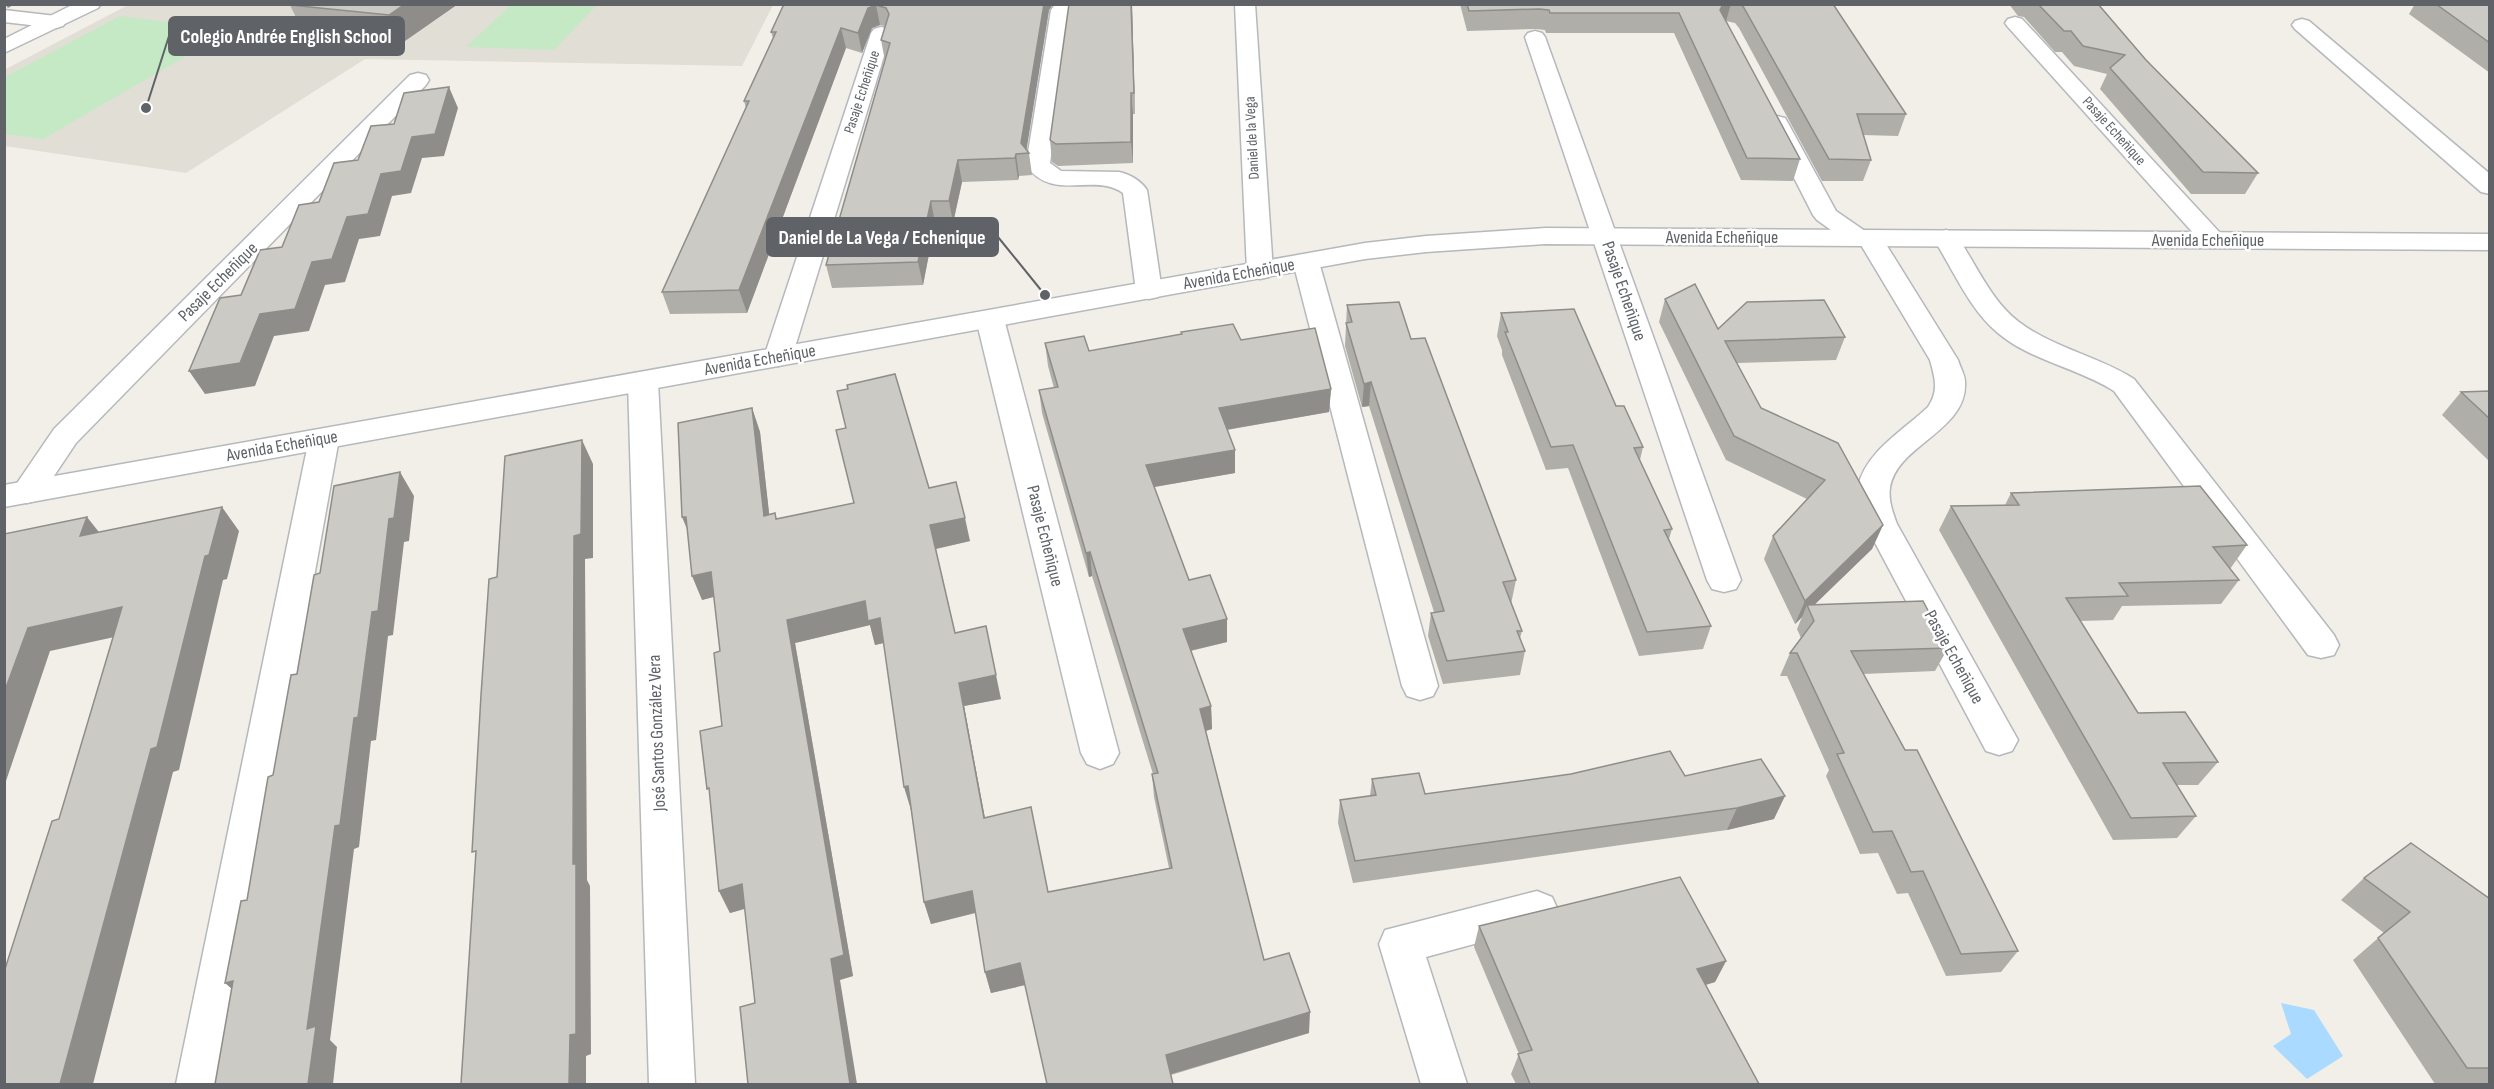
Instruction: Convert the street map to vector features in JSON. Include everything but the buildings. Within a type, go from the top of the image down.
[{"type":"street","points":[[4,47],[91,4]]},
{"type":"street","name":"Daniel de la Vega","points":[[1245,4],[1260,271]]},
{"type":"street","points":[[1061,10],[1038,165],[1054,178],[1119,179],[1135,190],[1149,291]]},
{"type":"street","points":[[4,16],[56,22]]},
{"type":"street","name":"Pasaje Echeñique","points":[[2015,23],[2213,240]]},
{"type":"street","points":[[2302,25],[2490,188]]},
{"type":"street","name":"Pasaje Echeñique","points":[[778,357],[881,33]]},
{"type":"street","name":"Pasaje Echeñique","points":[[1535,36],[1593,209],[1606,237],[1724,580]]},
{"type":"street","name":"Pasaje Echeñique","points":[[16,494],[65,436],[418,80]]},
{"type":"street","name":"Pasaje Echeñique","points":[[1765,100],[1826,215],[1864,238],[1944,360],[1952,380],[1952,390],[1946,405],[1882,468],[1874,488],[1875,505],[1881,524],[1999,740]]},
{"type":"street","points":[[1812,238],[1826,215]]},
{"type":"street","name":"Avenida Echeñique","points":[[16,494],[1365,251],[1438,243],[1545,236],[2490,242]]},
{"type":"street","points":[[1946,238],[1994,312],[2010,329],[2038,345],[2109,374],[2124,385],[2320,645]]},
{"type":"street","points":[[1306,262],[1420,686]]},
{"type":"street","name":"Pasaje Echeñique","points":[[990,319],[1100,753]]},
{"type":"street","name":"José Santos González Vera","points":[[643,382],[672,1084]]},
{"type":"street","points":[[200,1084],[324,439]]},
{"type":"street","points":[[1444,1084],[1400,944],[1537,910]]},
{"type":"shaded area","points":[[128,5],[773,5],[742,66],[365,59],[186,173],[5,146],[4,70]]},
{"type":"green space","points":[[511,5],[597,5],[554,50],[466,47]]},
{"type":"green space","points":[[120,16],[231,30],[43,139],[5,134],[5,77]]},
{"type":"water","points":[[2281,1003],[2314,1010],[2343,1056],[2307,1079],[2273,1046],[2291,1034]]},
{"type":"place","name":"Colegio Andrée English School","points":[[146,108]]},
{"type":"place","name":"Daniel de La Vega / Echenique","points":[[1045,295]]}]
